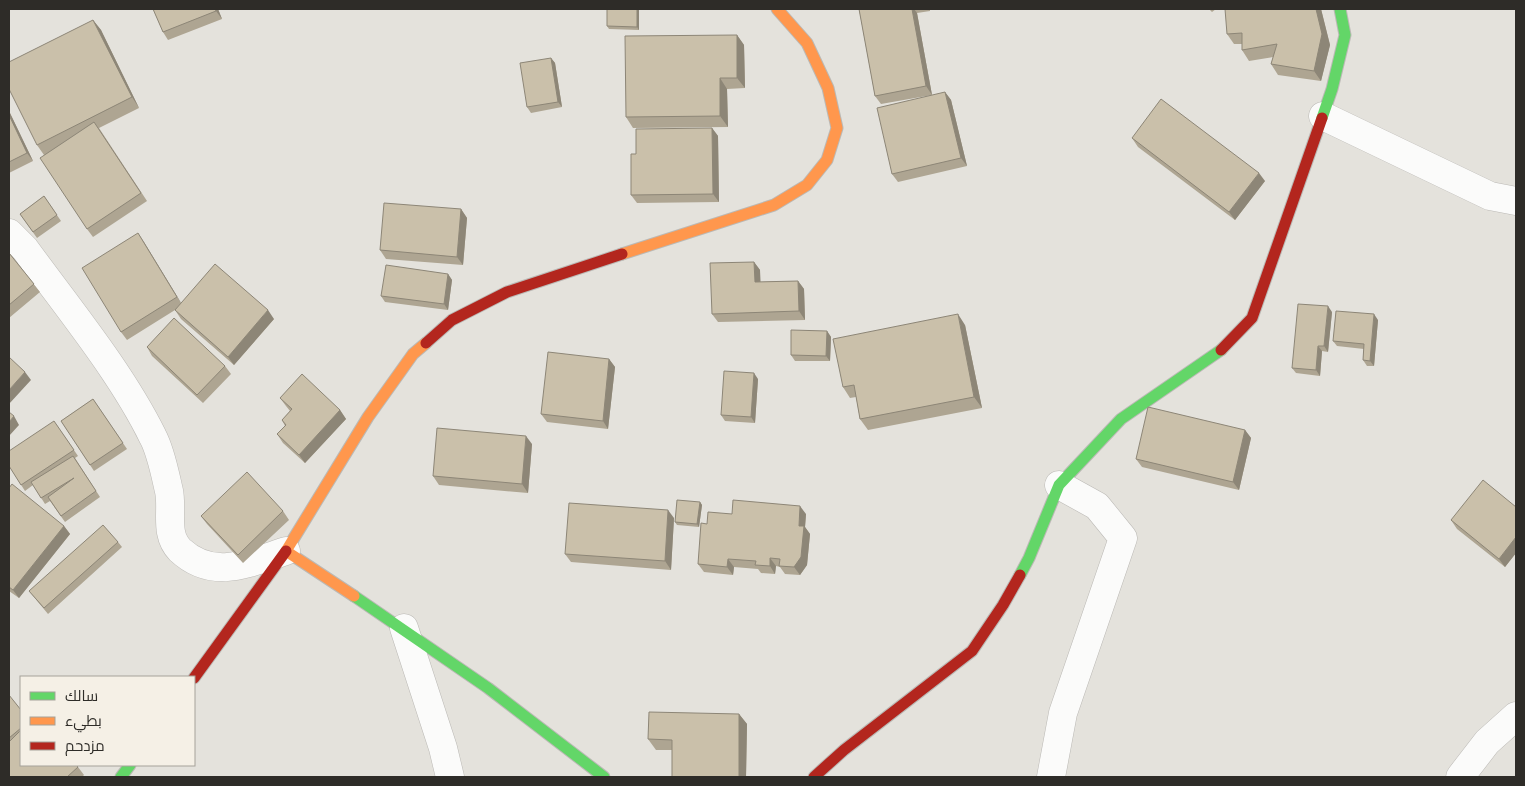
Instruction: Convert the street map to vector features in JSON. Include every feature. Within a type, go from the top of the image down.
[{"type":"street","points":[[195,677],[286,551],[368,417],[413,354],[452,320],[507,292],[774,205],[807,186],[827,160],[837,128],[828,88],[807,43],[777,9]]},
{"type":"street","points":[[814,777],[844,750],[972,651],[1003,605],[1030,558],[1059,485],[1121,419],[1226,346],[1252,318],[1332,89],[1345,35],[1340,9]]},
{"type":"street","points":[[1323,116],[1490,196],[1516,201]]},
{"type":"street","points":[[9,233],[25,249],[107,360],[154,438],[170,493],[170,528],[179,548],[202,565],[233,569],[286,551]]},
{"type":"street","points":[[1051,777],[1063,713],[1123,538],[1096,506],[1059,485]]},
{"type":"street","points":[[286,551],[404,628],[538,724],[604,777]]},
{"type":"street","points":[[404,628],[443,748],[450,777]]},
{"type":"street","points":[[1447,777],[1516,716]]},
{"type":"street","points":[[1460,777],[1487,742]]},
{"type":"street","points":[[121,777],[129,766]]},
{"type":"building","points":[[153,9],[215,9],[216,11],[163,32]]},
{"type":"building","points":[[607,9],[637,9],[637,27],[607,26]]},
{"type":"building","points":[[859,9],[912,9],[926,86],[875,96]]},
{"type":"building","points":[[1225,9],[1316,9],[1322,34],[1314,71],[1271,64],[1277,44],[1242,50],[1242,33],[1227,34]]},
{"type":"building","points":[[93,20],[132,97],[37,145],[9,89],[9,62]]},
{"type":"building","points":[[737,35],[737,78],[720,78],[720,116],[626,117],[625,36]]},
{"type":"building","points":[[551,58],[558,102],[527,107],[520,63]]},
{"type":"building","points":[[945,92],[961,158],[892,174],[877,108]]},
{"type":"building","points":[[1161,99],[1259,173],[1229,212],[1132,138]]},
{"type":"building","points":[[9,115],[27,153],[9,162]]},
{"type":"building","points":[[94,122],[141,193],[87,229],[40,158]]},
{"type":"building","points":[[712,128],[713,194],[631,195],[631,154],[636,154],[636,129]]},
{"type":"building","points":[[44,196],[57,215],[33,232],[20,214]]},
{"type":"building","points":[[384,203],[461,209],[457,257],[380,250]]},
{"type":"building","points":[[138,233],[177,297],[121,332],[82,268]]},
{"type":"building","points":[[9,253],[34,284],[9,305]]},
{"type":"building","points":[[754,262],[755,282],[798,281],[799,311],[712,314],[710,263]]},
{"type":"building","points":[[215,264],[268,310],[228,357],[175,310]]},
{"type":"building","points":[[386,265],[448,274],[444,304],[381,296]]},
{"type":"building","points":[[1298,304],[1328,306],[1324,346],[1318,346],[1316,370],[1292,368]]},
{"type":"building","points":[[1336,311],[1374,314],[1370,361],[1363,360],[1364,344],[1333,341]]},
{"type":"building","points":[[958,314],[974,397],[860,419],[854,385],[843,387],[833,339]]},
{"type":"building","points":[[174,318],[225,366],[197,395],[147,347]]},
{"type":"building","points":[[791,330],[827,331],[826,356],[791,355]]},
{"type":"building","points":[[548,352],[609,359],[603,421],[541,414]]},
{"type":"building","points":[[9,357],[25,372],[9,390]]},
{"type":"building","points":[[724,371],[754,373],[751,417],[721,415]]},
{"type":"building","points":[[302,374],[340,410],[299,455],[277,434],[286,425],[282,420],[292,409],[280,398]]},
{"type":"building","points":[[93,399],[123,443],[90,465],[61,421]]},
{"type":"building","points":[[1148,407],[1245,430],[1233,482],[1136,459]]},
{"type":"building","points":[[9,412],[14,416],[9,422]]},
{"type":"building","points":[[54,421],[74,450],[21,485],[9,466],[9,451]]},
{"type":"building","points":[[437,428],[526,436],[522,484],[433,476]]},
{"type":"building","points":[[73,456],[96,491],[61,516],[48,497],[74,478],[41,498],[31,482]]},
{"type":"building","points":[[247,472],[283,511],[238,555],[201,516]]},
{"type":"building","points":[[1483,480],[1516,507],[1516,537],[1499,559],[1451,520]]},
{"type":"building","points":[[12,484],[64,526],[13,590],[9,587],[9,488]]},
{"type":"building","points":[[677,500],[700,502],[697,524],[675,522]]},
{"type":"building","points":[[733,500],[800,506],[799,526],[804,526],[801,557],[794,567],[779,566],[780,559],[770,558],[770,566],[755,565],[756,561],[728,559],[727,567],[698,564],[701,523],[707,524],[708,512],[732,514]]},
{"type":"building","points":[[569,503],[668,510],[665,561],[565,554]]},
{"type":"building","points":[[103,525],[118,542],[44,608],[29,591]]},
{"type":"building","points":[[9,695],[20,709],[20,729],[9,738]]},
{"type":"building","points":[[649,712],[739,714],[739,777],[672,777],[672,740],[648,739]]},
{"type":"building","points":[[20,731],[20,766],[78,767],[67,777],[9,777],[9,742]]},
{"type":"traffic: fast","points":[[1322,118],[1332,89],[1345,35],[1340,9]]},
{"type":"traffic: fast","points":[[1020,575],[1059,485],[1121,419],[1221,350]]},
{"type":"traffic: fast","points":[[354,596],[488,688],[604,777]]},
{"type":"traffic: fast","points":[[121,777],[129,766]]},
{"type":"traffic: slow","points":[[622,254],[774,205],[807,185],[827,160],[837,128],[828,88],[807,43],[777,9]]},
{"type":"traffic: slow","points":[[354,596],[286,551],[368,417],[413,354],[426,343]]},
{"type":"traffic: jam","points":[[1221,350],[1252,318],[1322,118]]},
{"type":"traffic: jam","points":[[426,343],[452,320],[507,292],[622,254]]},
{"type":"traffic: jam","points":[[195,677],[286,551]]},
{"type":"traffic: jam","points":[[814,777],[844,750],[972,651],[1003,605],[1020,575]]}]
